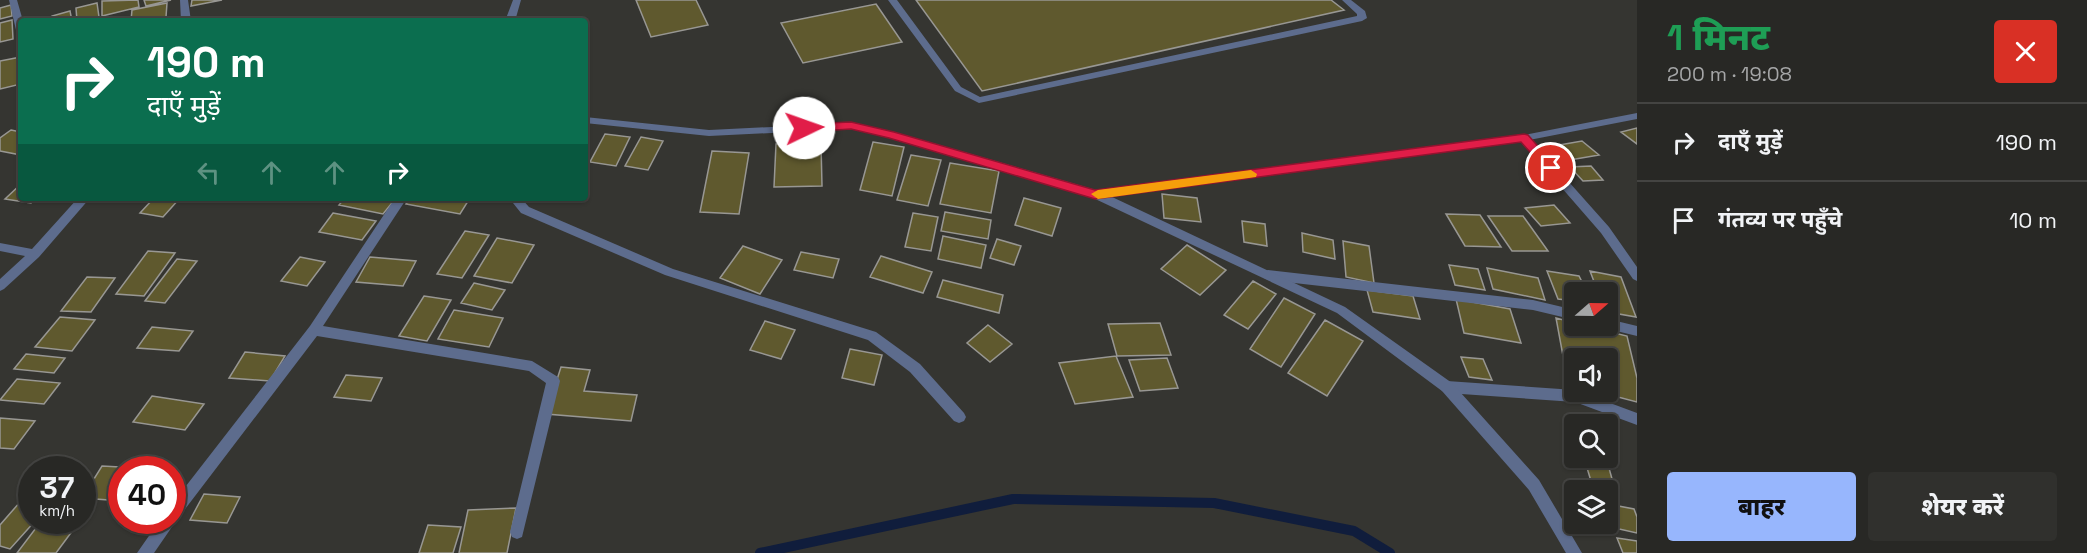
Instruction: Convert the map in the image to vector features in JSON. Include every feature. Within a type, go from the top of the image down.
[{"type":"street","points":[[13,0],[18,19]]},
{"type":"street","points":[[184,0],[186,18]]},
{"type":"street","points":[[511,18],[517,0]]},
{"type":"street","points":[[892,0],[957,89],[978,100],[1001,97],[1362,18],[1362,13],[1346,0]]},
{"type":"street","points":[[1095,195],[1524,138],[1637,116]]},
{"type":"street","points":[[588,120],[709,133],[851,126],[890,134],[1095,195],[1341,310],[1447,387],[1534,485],[1574,553]]},
{"type":"street","points":[[1524,138],[1605,230],[1637,276]]},
{"type":"street","points":[[0,286],[34,254],[81,201]]},
{"type":"street","points":[[186,498],[314,330],[399,201]]},
{"type":"street","points":[[516,201],[532,213],[669,272],[873,336],[915,368],[960,417]]},
{"type":"street","points":[[0,248],[34,254]]},
{"type":"street","points":[[1268,275],[1533,305],[1564,312]]},
{"type":"street","points":[[1618,326],[1637,331]]},
{"type":"street","points":[[314,330],[532,366],[553,381],[518,532]]},
{"type":"street","points":[[1447,387],[1575,396],[1637,419]]},
{"type":"street","points":[[145,553],[159,534]]},
{"type":"building","points":[[138,0],[139,7],[102,16],[102,1]]},
{"type":"building","points":[[144,0],[171,0],[146,6]]},
{"type":"building","points":[[192,0],[222,0],[191,6]]},
{"type":"building","points":[[636,0],[696,0],[708,25],[651,37]]},
{"type":"building","points":[[916,0],[1331,0],[1344,10],[982,91]]},
{"type":"building","points":[[97,3],[99,17],[77,18],[76,8]]},
{"type":"building","points":[[167,3],[166,17],[161,18],[131,18],[132,10]]},
{"type":"building","points":[[876,4],[902,42],[803,63],[781,23]]},
{"type":"building","points":[[11,5],[12,16],[0,19],[0,8]]},
{"type":"building","points":[[70,11],[71,18],[52,18],[52,16]]},
{"type":"building","points":[[12,20],[13,39],[0,42],[0,23]]},
{"type":"building","points":[[18,58],[18,85],[0,89],[0,61]]},
{"type":"building","points":[[1637,128],[1637,144],[1621,132]]},
{"type":"building","points":[[11,130],[18,131],[18,154],[0,151],[0,138]]},
{"type":"building","points":[[605,134],[630,137],[616,166],[590,162]]},
{"type":"building","points":[[641,137],[663,141],[648,170],[625,166]]},
{"type":"building","points":[[1582,141],[1599,155],[1558,162],[1542,148]]},
{"type":"building","points":[[873,142],[904,147],[892,196],[860,190]]},
{"type":"building","points":[[776,144],[821,144],[822,186],[774,187]]},
{"type":"building","points":[[712,151],[749,153],[739,214],[700,212]]},
{"type":"building","points":[[911,155],[941,160],[928,206],[897,200]]},
{"type":"building","points":[[950,163],[999,171],[991,213],[940,204]]},
{"type":"building","points":[[1591,166],[1603,180],[1583,181],[1570,167]]},
{"type":"building","points":[[18,187],[18,201],[5,199]]},
{"type":"building","points":[[1162,194],[1197,198],[1201,222],[1164,218]]},
{"type":"building","points":[[1024,198],[1061,208],[1052,236],[1015,225]]},
{"type":"building","points":[[151,201],[177,201],[163,217],[140,213]]},
{"type":"building","points":[[342,201],[394,201],[383,214],[339,205]]},
{"type":"building","points":[[408,201],[468,201],[460,214],[406,204]]},
{"type":"building","points":[[1554,205],[1570,223],[1541,226],[1525,208]]},
{"type":"building","points":[[945,212],[991,220],[988,239],[941,231]]},
{"type":"building","points":[[333,213],[376,221],[362,240],[319,232]]},
{"type":"building","points":[[913,213],[938,217],[931,251],[905,247]]},
{"type":"building","points":[[1446,214],[1480,215],[1501,247],[1465,246]]},
{"type":"building","points":[[1488,216],[1523,216],[1548,251],[1512,251]]},
{"type":"building","points":[[1242,221],[1265,224],[1267,246],[1244,242]]},
{"type":"building","points":[[465,231],[489,235],[462,278],[437,274]]},
{"type":"building","points":[[1302,233],[1333,240],[1335,259],[1303,252]]},
{"type":"building","points":[[943,236],[986,245],[981,268],[938,259]]},
{"type":"building","points":[[497,238],[534,245],[512,283],[474,276]]},
{"type":"building","points":[[997,239],[1021,246],[1014,265],[990,258]]},
{"type":"building","points":[[1343,241],[1369,246],[1374,283],[1346,277]]},
{"type":"building","points":[[1187,245],[1226,270],[1200,295],[1161,269]]},
{"type":"building","points":[[743,246],[782,260],[760,294],[720,278]]},
{"type":"building","points":[[148,251],[175,253],[144,296],[116,294]]},
{"type":"building","points":[[801,252],[839,259],[833,278],[794,270]]},
{"type":"building","points":[[881,256],[932,272],[923,293],[870,277]]},
{"type":"building","points":[[300,257],[325,262],[307,286],[281,281]]},
{"type":"building","points":[[370,257],[416,261],[403,286],[356,282]]},
{"type":"building","points":[[177,259],[197,261],[165,303],[145,301]]},
{"type":"building","points":[[1449,265],[1478,269],[1485,290],[1455,285]]},
{"type":"building","points":[[1487,268],[1538,278],[1545,300],[1493,289]]},
{"type":"building","points":[[1547,271],[1579,276],[1582,282],[1564,282],[1564,300],[1558,299]]},
{"type":"building","points":[[1590,271],[1621,277],[1636,317],[1618,314],[1618,282],[1594,282]]},
{"type":"building","points":[[87,277],[115,278],[91,312],[61,311]]},
{"type":"building","points":[[943,280],[1003,295],[999,313],[937,297]]},
{"type":"building","points":[[1253,281],[1276,294],[1248,329],[1224,315]]},
{"type":"building","points":[[474,283],[505,290],[492,310],[461,303]]},
{"type":"building","points":[[1367,290],[1413,296],[1420,319],[1373,312]]},
{"type":"building","points":[[424,296],[451,300],[427,341],[399,336]]},
{"type":"building","points":[[1284,298],[1315,314],[1281,367],[1250,349]]},
{"type":"building","points":[[1456,299],[1510,309],[1521,343],[1464,333]]},
{"type":"building","points":[[454,310],[503,318],[489,347],[438,339]]},
{"type":"building","points":[[60,317],[95,320],[72,351],[35,347]]},
{"type":"building","points":[[1556,318],[1564,320],[1564,336],[1618,336],[1618,334],[1627,336],[1637,378],[1637,402],[1618,397],[1618,348],[1564,348],[1564,361]]},
{"type":"building","points":[[1325,320],[1363,341],[1327,396],[1288,373]]},
{"type":"building","points":[[765,321],[795,330],[781,359],[750,350]]},
{"type":"building","points":[[1160,323],[1171,355],[1117,356],[1108,324]]},
{"type":"building","points":[[988,325],[1012,344],[990,362],[967,343]]},
{"type":"building","points":[[152,327],[193,331],[179,351],[137,348]]},
{"type":"building","points":[[850,349],[882,355],[874,385],[842,378]]},
{"type":"building","points":[[245,352],[285,356],[270,381],[229,378]]},
{"type":"building","points":[[26,354],[65,358],[54,373],[14,369]]},
{"type":"building","points":[[1116,356],[1133,397],[1075,404],[1059,363]]},
{"type":"building","points":[[1461,357],[1483,359],[1492,380],[1469,377]]},
{"type":"building","points":[[1167,358],[1178,388],[1140,391],[1129,360]]},
{"type":"building","points":[[561,367],[590,370],[584,391],[637,395],[631,421],[546,414]]},
{"type":"building","points":[[346,375],[382,378],[371,401],[334,397]]},
{"type":"building","points":[[17,379],[60,383],[44,404],[0,400]]},
{"type":"building","points":[[152,396],[204,404],[185,430],[133,422]]},
{"type":"building","points":[[0,418],[35,421],[14,449],[0,448]]},
{"type":"building","points":[[102,466],[108,466],[108,500],[96,499],[96,476]]},
{"type":"building","points":[[1587,468],[1609,468],[1612,480],[1591,480]]},
{"type":"building","points":[[204,494],[240,497],[227,523],[190,520]]},
{"type":"building","points":[[18,504],[18,534],[23,534],[10,549],[0,546],[0,525]]},
{"type":"building","points":[[1618,506],[1634,509],[1637,517],[1637,533],[1618,529]]},
{"type":"building","points":[[516,508],[507,553],[459,553],[468,510]]},
{"type":"building","points":[[428,525],[461,527],[453,553],[419,553]]},
{"type":"building","points":[[31,534],[70,534],[56,553],[17,553]]},
{"type":"building","points":[[1617,538],[1637,541],[1637,553],[1623,553]]},
{"type":"waterway","points":[[760,553],[1013,499],[1214,503],[1354,531],[1390,553]]},
{"type":"slow traffic","points":[[1098,194],[1251,174]]},
{"type":"route","points":[[804,128],[851,126],[890,134],[1095,195],[1524,138],[1551,168]]}]
